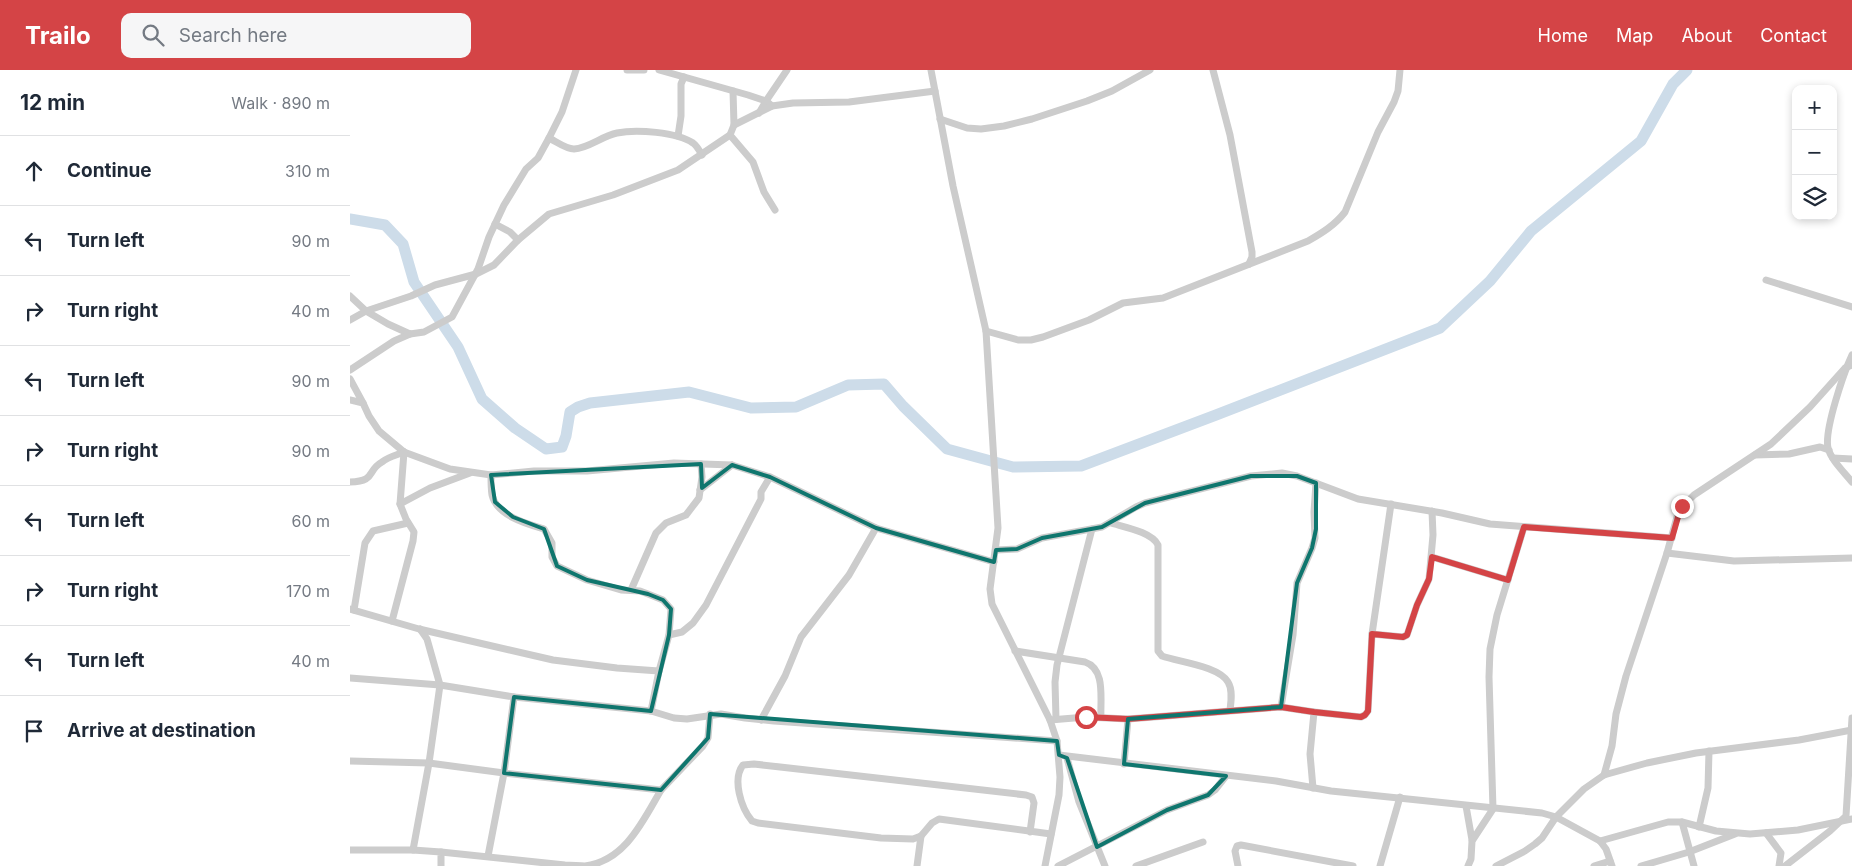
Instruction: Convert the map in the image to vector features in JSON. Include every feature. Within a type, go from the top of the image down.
[{"type":"street","points":[[350,370],[394,341],[410,334],[424,332],[452,317],[476,274],[495,224],[526,169],[538,158],[550,138],[562,112],[576,70]]},
{"type":"street","points":[[627,70],[644,70]]},
{"type":"street","points":[[659,70],[766,101],[772,106]]},
{"type":"street","points":[[760,114],[766,101],[787,70]]},
{"type":"street","points":[[940,70],[931,71],[953,186],[986,331],[998,528],[990,590],[992,604],[1014,652],[1053,719]]},
{"type":"street","points":[[940,119],[967,128],[981,129],[1004,126],[1087,101],[1112,91],[1150,70]]},
{"type":"street","points":[[1213,70],[1232,144],[1252,252],[1249,264]]},
{"type":"street","points":[[986,331],[1018,340],[1031,340],[1043,337],[1089,320],[1123,303],[1163,298],[1308,241],[1338,221],[1345,212],[1378,132],[1394,102],[1398,91],[1400,70]]},
{"type":"street","points":[[678,136],[681,116],[681,84],[684,77]]},
{"type":"street","points":[[350,320],[366,311],[411,296],[435,285],[476,274],[494,265],[518,240],[549,214],[598,200],[678,170],[730,135],[734,125],[733,91]]},
{"type":"street","points":[[734,125],[760,114],[772,106],[793,103],[849,102],[935,91]]},
{"type":"street","points":[[550,138],[572,149],[582,147],[619,132],[655,133],[678,136],[692,142],[697,146],[702,155]]},
{"type":"street","points":[[730,135],[753,162],[764,192],[775,210]]},
{"type":"street","points":[[495,224],[510,232],[518,240]]},
{"type":"street","points":[[1766,280],[1852,307]]},
{"type":"street","points":[[350,296],[366,311],[410,334]]},
{"type":"street","points":[[1852,355],[1827,438],[1829,450],[1833,458],[1852,482]]},
{"type":"street","points":[[1604,775],[1612,746],[1616,714],[1626,676],[1682,506],[1694,495],[1772,444],[1849,366]]},
{"type":"street","points":[[350,379],[379,431],[404,452],[450,469],[491,475],[534,471],[587,471],[674,463],[732,465],[770,477],[876,528],[994,562]]},
{"type":"street","points":[[350,400],[363,403]]},
{"type":"street","points":[[1755,455],[1789,454],[1820,447],[1829,450]]},
{"type":"street","points":[[350,482],[362,481],[370,476],[376,466],[383,461],[404,452]]},
{"type":"street","points":[[392,621],[414,532],[400,504],[404,452]]},
{"type":"street","points":[[1833,458],[1852,459]]},
{"type":"street","points":[[631,590],[656,533],[666,523],[686,515],[698,498],[701,464]]},
{"type":"street","points":[[700,490],[732,465]]},
{"type":"street","points":[[400,504],[430,488],[471,473]]},
{"type":"street","points":[[996,550],[1017,549],[1042,538],[1092,530],[1111,523],[1136,507],[1145,504],[1251,476],[1282,473],[1297,476],[1358,499],[1432,511],[1490,524],[1672,538]]},
{"type":"street","points":[[491,475],[492,495],[495,502],[505,513],[528,525],[544,529],[552,543],[552,557],[557,566],[587,580],[620,590],[640,591],[666,602],[671,609],[669,635],[651,711]]},
{"type":"street","points":[[669,635],[682,632],[693,624],[706,605],[761,499],[761,492],[770,477]]},
{"type":"street","points":[[1281,707],[1292,635],[1297,583],[1315,538],[1316,483]]},
{"type":"street","points":[[1053,719],[1101,717],[1128,719],[1281,707],[1361,717],[1365,715],[1368,711],[1372,634],[1392,504]]},
{"type":"street","points":[[1372,634],[1403,637],[1407,635],[1417,605],[1429,579],[1432,557],[1432,511]]},
{"type":"street","points":[[408,523],[373,531],[369,535],[365,543],[352,610],[419,629],[566,662],[659,671]]},
{"type":"street","points":[[1111,523],[1149,536],[1158,545],[1158,651],[1162,656],[1206,668],[1221,675],[1228,682],[1231,690],[1230,710]]},
{"type":"street","points":[[1472,841],[1493,809],[1489,677],[1490,649],[1497,615],[1524,527]]},
{"type":"street","points":[[761,720],[785,676],[801,637],[849,575],[876,528]]},
{"type":"street","points":[[1045,866],[1059,794],[1059,755],[1053,719],[1055,682],[1059,658],[1092,530]]},
{"type":"street","points":[[1667,553],[1734,561],[1852,558]]},
{"type":"street","points":[[1432,557],[1508,580]]},
{"type":"street","points":[[413,850],[429,763],[440,685],[427,638],[419,629]]},
{"type":"street","points":[[1014,652],[1093,664],[1098,671],[1101,717]]},
{"type":"street","points":[[350,678],[440,685],[514,697],[651,711],[674,718],[687,719],[710,714],[721,714],[761,720],[1057,741]]},
{"type":"street","points":[[488,856],[504,773],[514,697]]},
{"type":"street","points":[[1313,788],[1310,754],[1314,712]]},
{"type":"street","points":[[350,850],[413,850],[586,866],[602,861],[616,853],[628,842],[636,832],[660,790],[703,746],[708,738],[710,714]]},
{"type":"street","points":[[1785,866],[1841,822],[1847,813],[1852,718]]},
{"type":"street","points":[[1124,764],[1128,719]]},
{"type":"street","points":[[1498,866],[1525,852],[1542,838],[1556,818],[1584,789],[1604,775],[1647,763],[1709,751],[1799,740],[1851,730]]},
{"type":"street","points":[[1699,826],[1708,788],[1709,751]]},
{"type":"street","points":[[1059,755],[1066,758],[1276,781],[1370,796],[1400,797],[1493,809],[1528,810],[1556,818],[1600,841],[1606,849],[1611,863],[1594,866]]},
{"type":"street","points":[[1066,758],[1079,802],[1105,866]]},
{"type":"street","points":[[350,761],[429,763],[660,790]]},
{"type":"street","points":[[1030,832],[1034,802],[1032,797],[1026,795],[754,764],[743,765],[738,775],[740,802],[752,821],[881,838],[913,839],[921,836],[932,823],[939,819],[1030,832],[1051,834]]},
{"type":"street","points":[[1058,866],[1167,810],[1208,795],[1215,790],[1226,776]]},
{"type":"street","points":[[1380,866],[1400,797]]},
{"type":"street","points":[[1466,806],[1472,841],[1471,859],[1468,866]]},
{"type":"street","points":[[1600,841],[1668,822],[1682,822],[1736,834],[1780,833],[1852,819]]},
{"type":"street","points":[[1682,822],[1694,866]]},
{"type":"street","points":[[1766,833],[1781,853],[1779,866]]},
{"type":"street","points":[[1641,866],[1689,852],[1736,834]]},
{"type":"street","points":[[917,866],[921,836]]},
{"type":"street","points":[[1136,866],[1203,842]]},
{"type":"street","points":[[1238,866],[1235,851],[1237,846],[1241,845],[1353,866]]},
{"type":"street","points":[[441,852],[441,866]]},
{"type":"highlighted area","points":[[701,464],[702,488],[732,465],[770,477],[876,528],[994,562],[996,550],[1017,549],[1042,538],[1102,527],[1145,503],[1251,476],[1297,476],[1316,483],[1316,529],[1312,548],[1297,583],[1281,707],[1128,719],[1124,764],[1226,776],[1208,795],[1167,810],[1097,847],[1067,758],[1059,755],[1057,741],[710,714],[708,738],[661,790],[504,773],[514,697],[651,711],[669,635],[671,609],[663,600],[648,594],[587,580],[557,566],[544,529],[513,517],[495,502],[491,475]]},
{"type":"waterway","points":[[350,219],[385,225],[403,244],[414,282],[458,347],[482,399],[515,428],[546,449],[562,447],[570,412],[590,403],[689,392],[751,408],[796,407],[848,385],[884,384],[903,406],[947,449],[1013,467],[1081,466],[1440,328],[1490,281],[1531,231],[1641,141],[1673,84],[1687,70]]},
{"type":"route","points":[[1086,717],[1128,719],[1281,707],[1361,717],[1368,711],[1372,634],[1403,637],[1407,635],[1417,605],[1427,586],[1432,557],[1508,580],[1524,527],[1672,538],[1682,506]]}]
